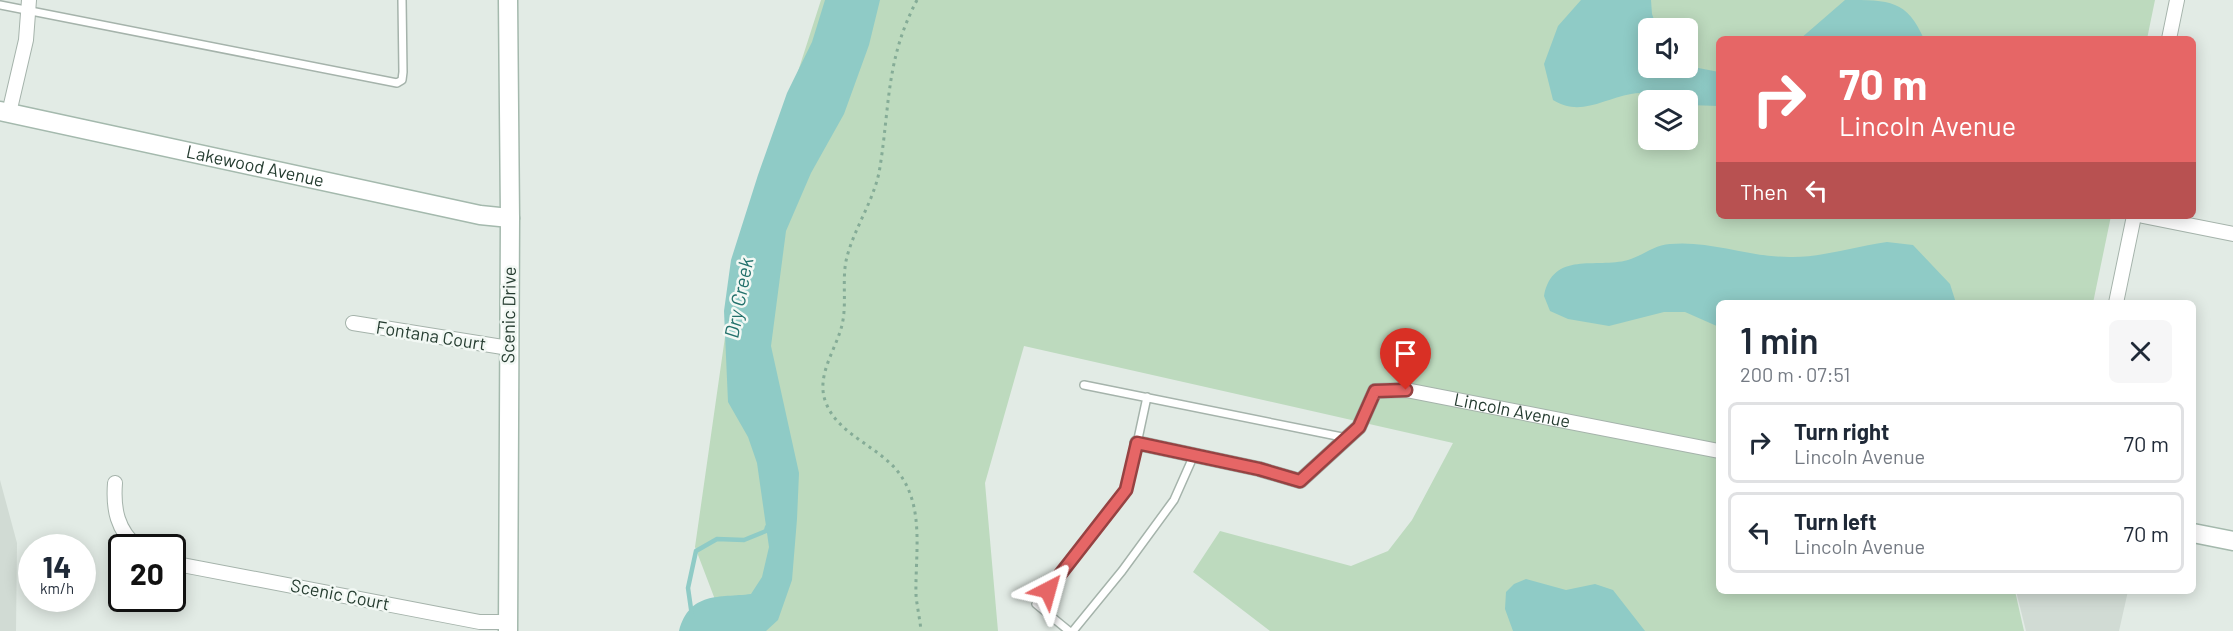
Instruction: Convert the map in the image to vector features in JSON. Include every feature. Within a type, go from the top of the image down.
[{"type":"main road","name":"Scenic Drive","points":[[508,0],[510,218],[508,627]]},
{"type":"main road","name":"Lakewood Avenue","points":[[5,112],[480,215],[510,218]]},
{"type":"main road","points":[[2196,534],[2233,541]]},
{"type":"street","points":[[2170,36],[2177,0]]},
{"type":"street","points":[[5,112],[19,78],[29,5]]},
{"type":"street","points":[[2117,300],[2133,219]]},
{"type":"street","points":[[2158,219],[2233,234]]},
{"type":"street","name":"Fontana Court","points":[[353,323],[509,348]]},
{"type":"street","name":"Lincoln Avenue","points":[[1137,443],[1259,469],[1300,481],[1359,427],[1375,391],[1406,390],[1716,450]]},
{"type":"street","points":[[115,483],[114,509],[120,526],[127,534]]},
{"type":"street","name":"Scenic Court","points":[[186,566],[508,627]]},
{"type":"lane","points":[[0,5],[29,5],[397,83],[402,80],[403,72],[402,0]]},
{"type":"lane","points":[[1084,385],[1347,438]]},
{"type":"lane","points":[[1147,397],[1126,490],[1036,604],[1071,631],[1122,572],[1174,500],[1194,455]]},
{"type":"path","points":[[917,0],[895,51],[888,88],[880,170],[846,261],[842,325],[823,381],[825,402],[835,419],[885,459],[903,478],[913,502],[916,522],[916,597],[921,631]]},
{"type":"shaded area","points":[[0,480],[17,543],[16,631],[0,631]]},
{"type":"shaded area","points":[[2017,594],[2127,594],[2119,631],[2026,631]]},
{"type":"green space","points":[[821,0],[2155,0],[2148,36],[1716,36],[1716,219],[2110,219],[2094,300],[1716,300],[1716,594],[2016,594],[2024,631],[1270,631],[1193,572],[1220,531],[1351,566],[1388,551],[1412,520],[1453,443],[1024,346],[985,483],[998,631],[727,631],[695,547],[735,267]]},
{"type":"water","points":[[825,0],[880,0],[869,45],[844,114],[811,173],[786,231],[771,346],[799,473],[792,580],[778,620],[766,631],[679,631],[690,609],[698,603],[717,597],[751,594],[762,577],[769,547],[757,463],[748,437],[728,402],[724,311],[731,260],[758,175],[787,93],[812,42]]},
{"type":"water","points":[[1581,0],[1651,0],[1653,18],[1638,18],[1638,78],[1698,78],[1698,68],[1716,71],[1716,106],[1698,105],[1698,90],[1638,90],[1638,93],[1582,107],[1563,105],[1553,100],[1544,64],[1558,26]]},
{"type":"water","points":[[1845,0],[1885,2],[1895,5],[1911,16],[1923,36],[1803,36]]},
{"type":"water","points":[[1887,242],[1913,245],[1950,284],[1955,300],[1716,300],[1716,326],[1685,312],[1664,312],[1609,326],[1568,319],[1550,311],[1544,296],[1556,272],[1566,267],[1628,260],[1664,245],[1701,244],[1777,257],[1816,255]]},
{"type":"water","points":[[1526,579],[1566,590],[1595,584],[1613,590],[1645,631],[1513,631],[1505,609],[1506,592],[1514,584]]},
{"type":"waterway","name":"Dry Creek","points":[[692,616],[688,588],[696,551],[717,539],[744,540],[766,531],[767,527]]},
{"type":"route","points":[[1048,590],[1126,490],[1137,443],[1259,469],[1300,481],[1359,427],[1375,391],[1406,390]]}]
